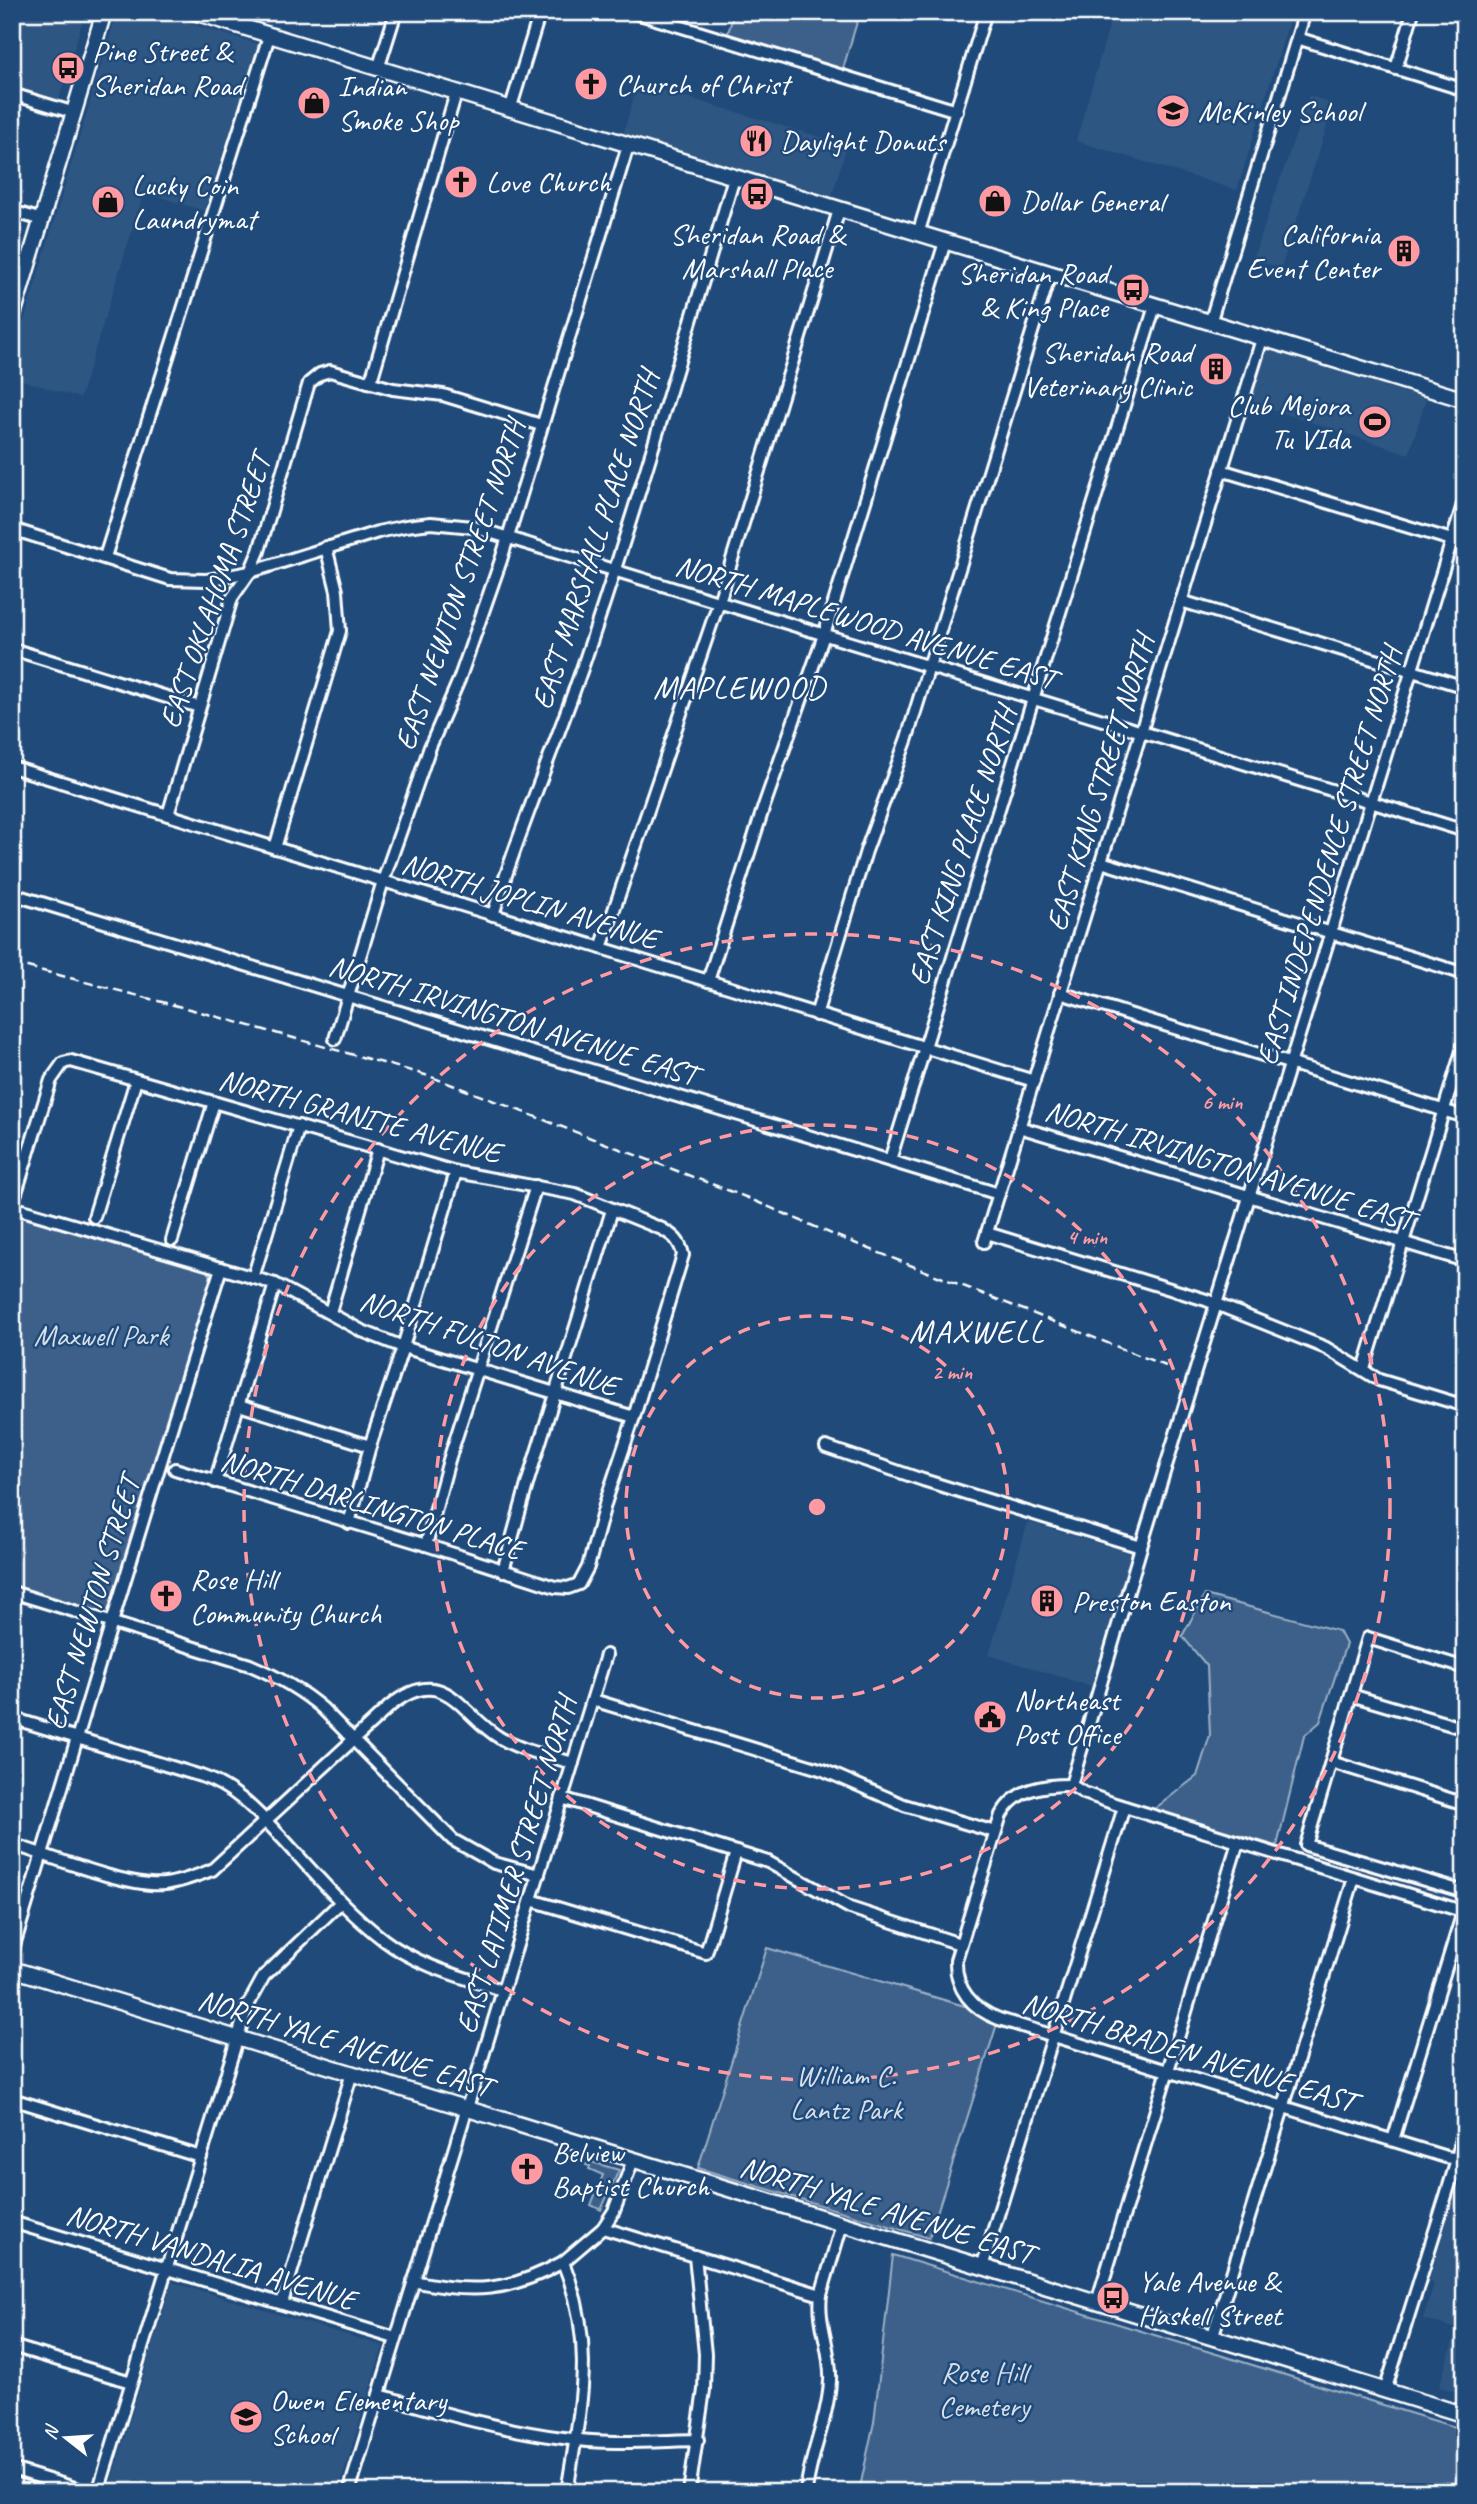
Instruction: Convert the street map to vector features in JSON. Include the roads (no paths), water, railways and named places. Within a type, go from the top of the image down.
[{"type":"main road","points":[[12,318],[104,12]]},
{"type":"main road","points":[[194,12],[1465,400]]},
{"type":"main road","name":"NORTH YALE AVENUE EAST","points":[[12,1969],[1465,2415]]},
{"type":"street","points":[[378,69],[396,12]]},
{"type":"street","points":[[510,110],[540,12]]},
{"type":"street","points":[[633,12],[669,18],[957,111]]},
{"type":"street","points":[[918,234],[986,12]]},
{"type":"street","points":[[1210,323],[1305,12]]},
{"type":"street","points":[[1396,69],[1413,12]]},
{"type":"street","points":[[105,557],[269,36]]},
{"type":"street","points":[[1297,38],[1465,90]]},
{"type":"street","points":[[456,93],[373,374],[368,382],[393,389],[436,393],[541,425]]},
{"type":"street","points":[[12,94],[75,113]]},
{"type":"street","name":"EAST NEWTON STREET NORTH","points":[[335,1039],[383,881],[430,747],[460,680],[508,537],[628,146]]},
{"type":"street","name":"EAST MARSHALL PLACE NORTH","points":[[493,915],[534,793],[584,662],[734,178]]},
{"type":"street","points":[[601,948],[719,602],[839,210]]},
{"type":"street","points":[[12,211],[42,220]]},
{"type":"street","points":[[708,981],[764,806],[824,635],[945,243]]},
{"type":"street","points":[[816,1015],[866,851],[907,738],[1050,274]]},
{"type":"street","name":"EAST KING PLACE NORTH","points":[[890,1160],[1156,306]]},
{"type":"street","name":"EAST KING STREET NORTH","points":[[1216,1304],[985,1237],[1262,339]]},
{"type":"street","name":"EAST OKLAHOMA STREET","points":[[168,815],[232,597],[250,572],[259,551],[309,383],[320,374],[330,371],[368,382]]},
{"type":"street","points":[[1222,470],[1465,544]]},
{"type":"street","name":"EAST INDEPENDENCE STREET NORTH","points":[[1071,1785],[1329,932],[1465,498]]},
{"type":"street","name":"NORTH MAPLEWOOD AVENUE EAST","points":[[12,529],[170,579],[206,580],[250,572],[378,531],[432,523],[472,527],[1465,831]]},
{"type":"street","points":[[275,848],[340,631],[337,591],[326,547]]},
{"type":"street","points":[[1181,601],[1465,687]]},
{"type":"street","points":[[12,649],[200,707]]},
{"type":"street","name":"NORTH JOPLIN AVENUE","points":[[12,767],[1034,1081]]},
{"type":"street","points":[[1101,862],[1465,974]]},
{"type":"street","name":"NORTH IRVINGTON AVENUE EAST","points":[[12,894],[999,1194]]},
{"type":"street","points":[[1060,993],[1465,1117]]},
{"type":"street","points":[[1364,1369],[1465,1041]]},
{"type":"street","name":"NORTH GRANITE AVENUE","points":[[16,1193],[51,1080],[62,1063],[71,1061],[456,1172],[575,1194],[662,1229],[672,1234],[680,1243],[683,1255],[634,1417]]},
{"type":"street","points":[[94,1217],[136,1080]]},
{"type":"street","points":[[172,1240],[214,1102]]},
{"type":"street","points":[[253,1278],[299,1126]]},
{"type":"street","name":"NORTH IRVINGTON AVENUE EAST","points":[[1019,1127],[1465,1261]]},
{"type":"street","points":[[330,1312],[378,1149]]},
{"type":"street","points":[[349,1523],[370,1446],[456,1172]]},
{"type":"street","points":[[426,1545],[449,1460],[536,1186]]},
{"type":"street","name":"NORTH FULTON AVENUE","points":[[12,1207],[275,1284],[362,1331],[403,1347],[480,1368],[634,1417]]},
{"type":"street","points":[[503,1570],[612,1210]]},
{"type":"street","name":"EAST NEWTON STREET","points":[[12,1952],[221,1268]]},
{"type":"street","points":[[215,1482],[275,1284]]},
{"type":"street","points":[[1216,1304],[1326,1348],[1379,1380],[1465,1406]]},
{"type":"street","points":[[239,1405],[370,1446]]},
{"type":"street","name":"NORTH DARLINGTON PLACE","points":[[175,1469],[555,1587],[568,1588],[584,1579],[634,1417]]},
{"type":"street","points":[[826,1447],[923,1480],[1141,1547]]},
{"type":"street","points":[[12,1592],[269,1673],[303,1692],[453,1840],[494,1863],[539,1875]]},
{"type":"street","points":[[1465,1668],[1368,1638],[1307,1845],[1465,1892]]},
{"type":"street","name":"EAST LATIMER STREET NORTH","points":[[349,2492],[606,1655]]},
{"type":"street","points":[[12,1844],[127,1880],[163,1885],[183,1881],[212,1870],[402,1696],[427,1689],[459,1701],[487,1729],[512,1744],[573,1763]]},
{"type":"street","points":[[1351,1695],[1465,1729]]},
{"type":"street","points":[[593,1700],[823,1770],[904,1805],[995,1832]]},
{"type":"street","points":[[12,1718],[218,1782],[240,1796],[341,1902],[398,1950],[430,1965],[502,1990]]},
{"type":"street","points":[[1331,1762],[1465,1804]]},
{"type":"street","points":[[562,1798],[768,1862],[850,1908],[960,1944],[1004,1808],[1021,1794],[1038,1787],[1071,1785],[1084,1793],[1124,1807],[1464,1912],[1393,2140]]},
{"type":"street","points":[[982,2267],[1124,1807]]},
{"type":"street","points":[[1097,2302],[1238,1842]]},
{"type":"street","points":[[531,1900],[706,1953],[736,1852]]},
{"type":"street","points":[[1212,2338],[1354,1878]]},
{"type":"street","points":[[98,2492],[247,2007],[264,1976],[341,1902]]},
{"type":"street","name":"NORTH BRADEN AVENUE EAST","points":[[960,1944],[956,1960],[961,1987],[974,2006],[989,2016],[1461,2159]]},
{"type":"street","points":[[282,2304],[352,2073]]},
{"type":"street","points":[[12,2099],[201,2157]]},
{"type":"street","points":[[1385,2391],[1461,2159],[1465,2126]]},
{"type":"street","points":[[413,2281],[459,2289],[499,2288],[540,2275],[563,2262],[603,2228],[614,2211],[633,2160]]},
{"type":"street","name":"NORTH VANDALIA AVENUE","points":[[12,2222],[396,2338]]},
{"type":"street","points":[[806,2492],[830,2385],[830,2354],[819,2307],[842,2224]]},
{"type":"street","points":[[603,2228],[821,2295]]},
{"type":"street","points":[[689,2492],[704,2390],[705,2354],[695,2256]]},
{"type":"street","points":[[563,2262],[579,2311],[583,2336],[583,2388],[567,2492]]},
{"type":"street","points":[[12,2346],[131,2382]]},
{"type":"street","points":[[379,2395],[441,2413],[575,2440],[698,2440]]},
{"type":"street","points":[[12,2469],[56,2487],[88,2492]]},
{"type":"railway","points":[[12,963],[429,1076],[748,1198],[834,1235],[1166,1366]]},
{"type":"place","name":"Pine Street & Sheridan Road","points":[[68,68]]},
{"type":"place","name":"Church of Christ","points":[[591,84]]},
{"type":"place","name":"Indian Smoke Shop","points":[[314,103]]},
{"type":"place","name":"McKinley School","points":[[1173,111]]},
{"type":"place","name":"Daylight Donuts","points":[[756,141]]},
{"type":"place","name":"Love Church","points":[[461,182]]},
{"type":"place","name":"Sheridan Road & Marshall Place","points":[[757,194]]},
{"type":"place","name":"Dollar General","points":[[995,201]]},
{"type":"place","name":"Lucky Coin Laundrymat","points":[[108,202]]},
{"type":"place","name":"California Event Center","points":[[1404,251]]},
{"type":"place","name":"Sheridan Road & King Place","points":[[1133,290]]},
{"type":"place","name":"Sheridan Road Veterinary Clinic","points":[[1216,369]]},
{"type":"place","name":"Club Mejora Tu VIda","points":[[1375,422]]},
{"type":"place","name":"Rose Hill Community Church","points":[[166,1596]]},
{"type":"place","name":"Preston Easton","points":[[1047,1601]]},
{"type":"place","name":"Northeast Post Office","points":[[990,1717]]},
{"type":"place","name":"Belview Baptist Church","points":[[527,2169]]},
{"type":"place","name":"Yale Avenue & Haskell Street","points":[[1113,2298]]},
{"type":"place","name":"Owen Elementary School","points":[[246,2417]]},
{"type":"district","name":"MAPLEWOOD","points":[[740,687]]},
{"type":"district","name":"MAXWELL","points":[[977,1331]]},
{"type":"park label","name":"Maxwell Park","points":[[101,1335]]},
{"type":"park label","name":"William C. Lantz Park","points":[[846,2092]]},
{"type":"park label","name":"Rose Hill Cemetery","points":[[984,2389]]}]
